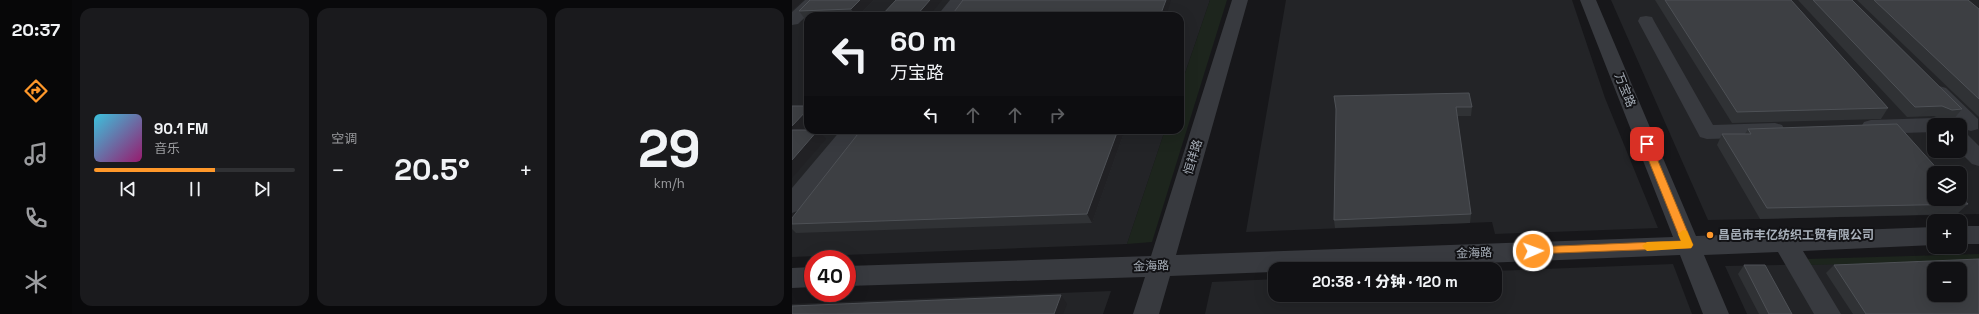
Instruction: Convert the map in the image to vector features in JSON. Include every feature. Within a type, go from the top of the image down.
[{"type":"street","points":[[792,20],[814,0]]},
{"type":"street","points":[[948,12],[958,0]]},
{"type":"street","name":"恒祥路","points":[[1146,314],[1240,0]]},
{"type":"street","name":"万宝路","points":[[1588,0],[1716,314]]},
{"type":"street","points":[[1646,21],[1707,132],[1792,130]]},
{"type":"street","points":[[1927,81],[1970,129],[1979,159]]},
{"type":"street","points":[[1886,109],[1901,126]]},
{"type":"street","points":[[1854,128],[1927,125]]},
{"type":"street","points":[[792,204],[849,134]]},
{"type":"street","points":[[1967,235],[1979,235]]},
{"type":"street","name":"金海路","points":[[856,276],[1160,266],[1927,236]]},
{"type":"street","points":[[1784,242],[1828,314]]},
{"type":"street","points":[[792,278],[804,277]]},
{"type":"shaded area","points":[[792,0],[1210,0],[1184,76],[1184,12],[804,12],[804,134],[1164,134],[1127,244],[856,255],[856,250],[804,250],[804,257],[792,257]]},
{"type":"shaded area","points":[[1210,0],[1227,0],[1152,242],[1127,244],[1164,134],[1184,134],[1184,76]]},
{"type":"shaded area","points":[[1286,0],[1572,0],[1605,98],[1658,228],[1495,234],[1492,222],[1246,232]]},
{"type":"shaded area","points":[[1611,0],[1979,0],[1979,214],[1708,220]]},
{"type":"shaded area","points":[[1979,254],[1979,261],[1810,265],[1807,259]]},
{"type":"shaded area","points":[[1979,261],[1979,314],[1747,314],[1725,266],[1927,262],[1927,302],[1967,302],[1967,262],[1928,262]]},
{"type":"shaded area","points":[[1673,264],[1692,314],[1205,314],[1212,282],[1268,279],[1268,302],[1502,302],[1502,271]]},
{"type":"shaded area","points":[[1111,291],[1103,314],[792,314],[792,304]]},
{"type":"building","points":[[810,0],[860,0],[851,9],[799,11]]},
{"type":"building","points":[[896,0],[930,0],[920,12],[885,12]]},
{"type":"building","points":[[963,0],[1166,0],[1162,12],[954,12]]},
{"type":"building","points":[[1665,0],[1791,0],[1888,108],[1737,112]]},
{"type":"building","points":[[1813,0],[1852,0],[1962,109],[1952,110],[1942,106],[1915,107]]},
{"type":"building","points":[[1874,0],[1968,0],[1979,9],[1979,99]]},
{"type":"building","points":[[1469,93],[1472,107],[1456,107],[1471,214],[1334,220],[1336,109],[1334,96]]},
{"type":"building","points":[[792,106],[804,106],[804,113],[792,126]]},
{"type":"building","points":[[1897,124],[1935,166],[1927,166],[1927,205],[1767,208],[1722,134],[1751,134],[1748,129]]},
{"type":"building","points":[[792,130],[804,130],[804,134],[815,134],[792,160]]},
{"type":"building","points":[[858,134],[1117,134],[1087,214],[792,224],[792,218]]},
{"type":"building","points":[[1979,259],[1979,314],[1866,314],[1834,265]]},
{"type":"building","points":[[1744,265],[1765,265],[1792,314],[1769,314]]},
{"type":"building","points":[[1061,295],[1054,314],[792,314],[792,306]]},
{"type":"slow traffic","points":[[1647,246],[1688,245],[1683,234]]},
{"type":"place","name":"昌邑市丰亿纺织工贸有限公司","points":[[1710,235]]},
{"type":"route","points":[[1533,251],[1688,245],[1647,144]]}]
